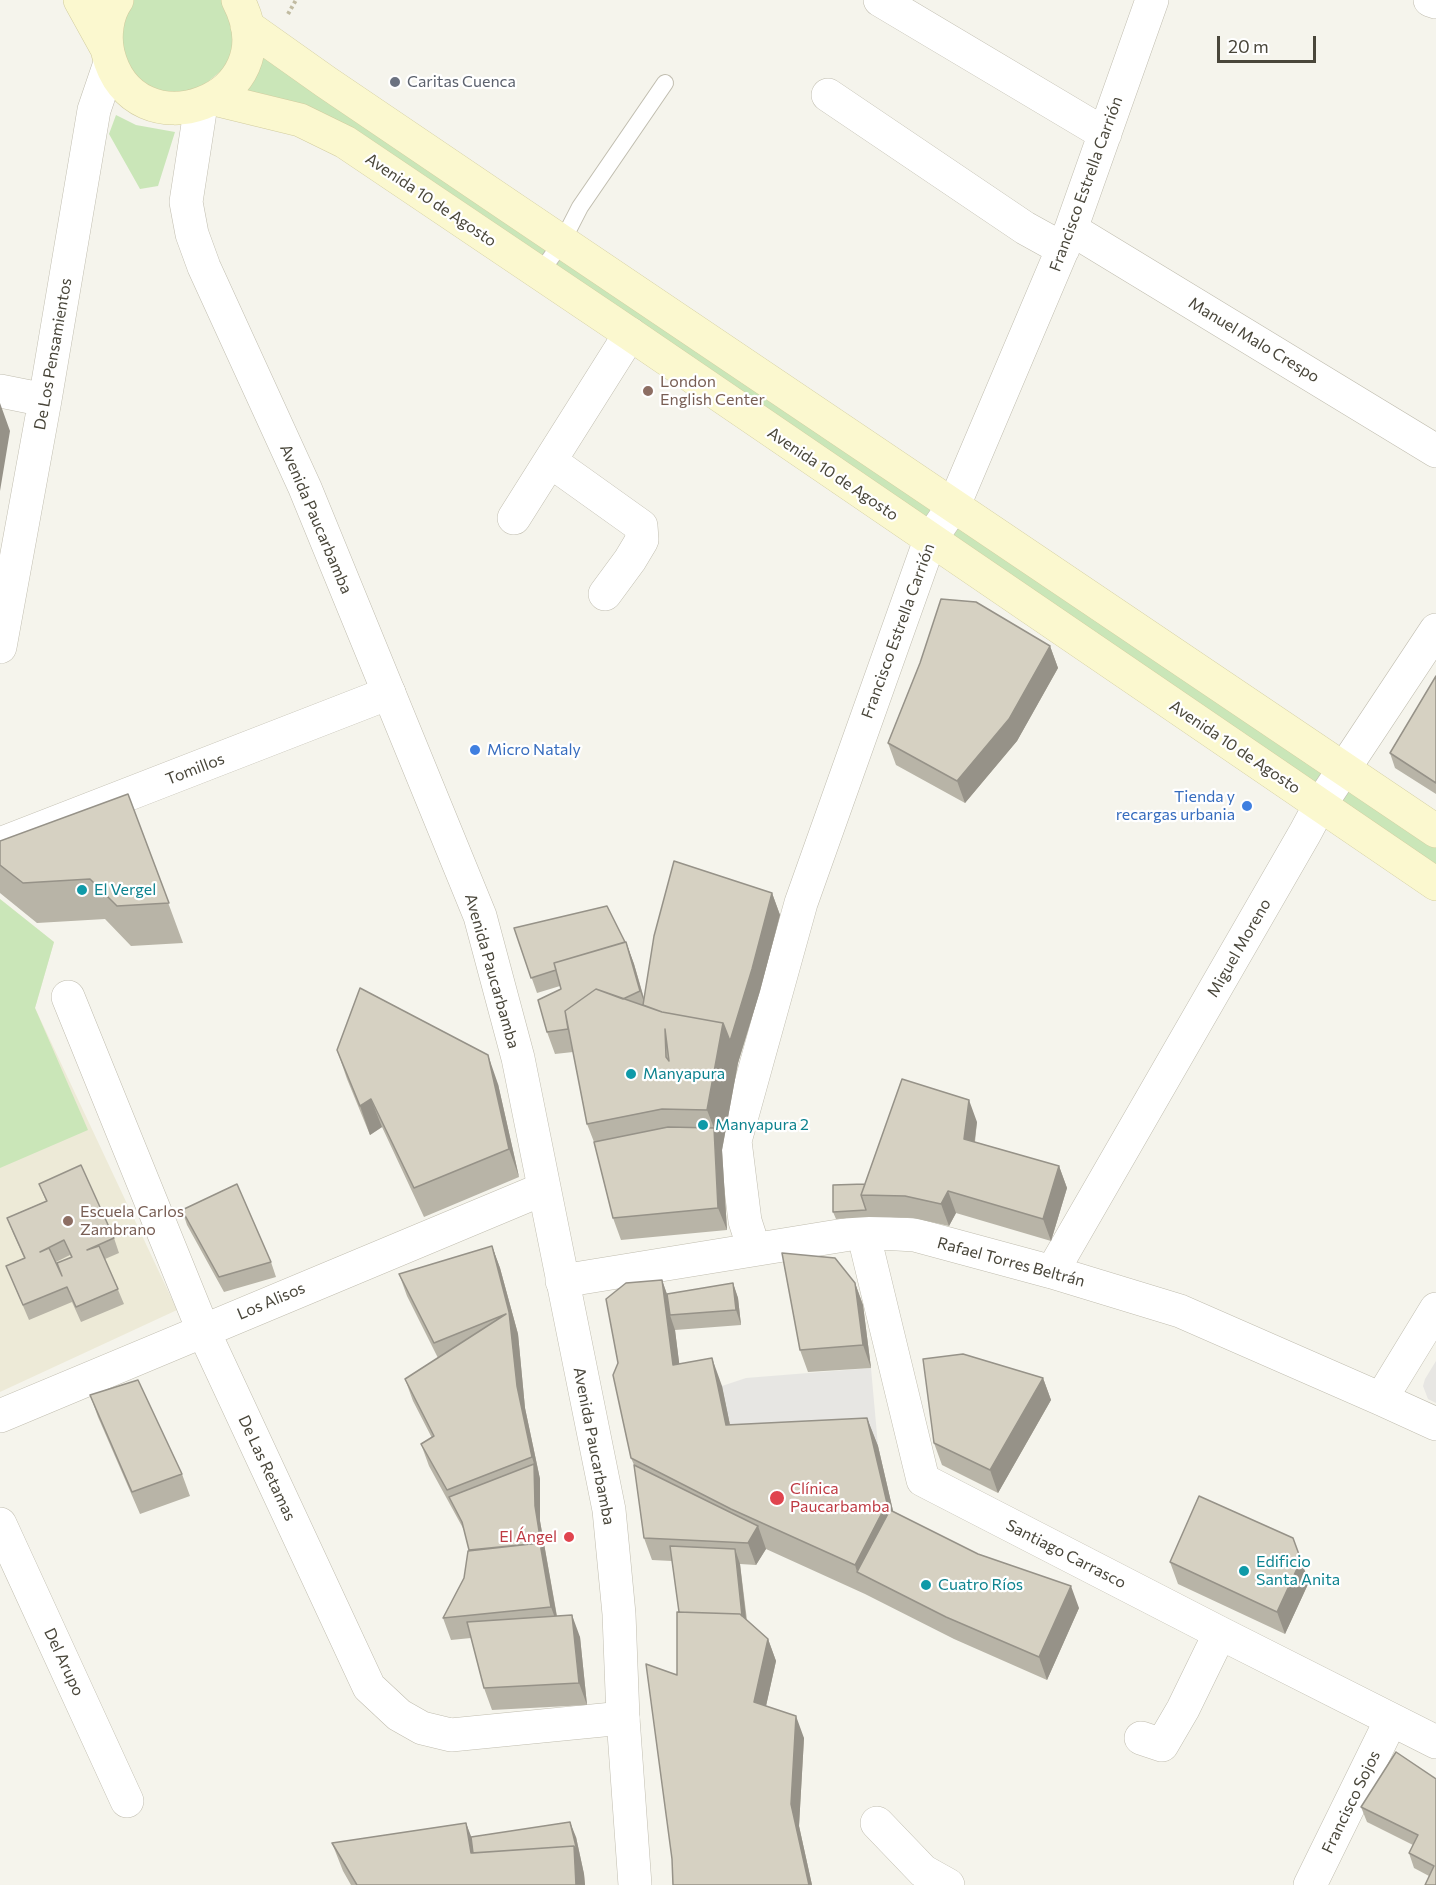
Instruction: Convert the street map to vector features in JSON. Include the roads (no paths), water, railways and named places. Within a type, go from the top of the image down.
[{"type":"main road","points":[[80,0],[108,55]]},
{"type":"main road","points":[[108,55],[107,26],[117,0]]},
{"type":"main road","points":[[207,102],[226,91],[242,68],[249,40],[247,11]]},
{"type":"main road","points":[[247,11],[335,88],[1436,831]]},
{"type":"main road","name":"Avenida 10 de Agosto","points":[[108,55],[117,76],[128,89],[155,105],[178,108],[207,102],[300,120],[345,142],[1436,884]]},
{"type":"street","points":[[880,0],[1106,134]]},
{"type":"street","name":"Francisco Estrella Carrión","points":[[754,1249],[745,1221],[735,1141],[801,903],[930,540],[954,505],[1067,239],[1152,0]]},
{"type":"street","points":[[1430,0],[1436,2]]},
{"type":"street","name":"De Los Pensamientos","points":[[0,647],[94,110],[108,55]]},
{"type":"street","name":"Manuel Malo Crespo","points":[[828,94],[1025,228],[1067,239],[1436,451]]},
{"type":"street","name":"Avenida Paucarbamba","points":[[207,102],[186,202],[192,234],[204,267],[304,488],[480,916],[518,1058],[609,1510],[619,1614],[623,1718],[635,1885]]},
{"type":"street","points":[[514,518],[630,334]]},
{"type":"street","points":[[0,391],[45,400]]},
{"type":"street","points":[[550,461],[641,526],[642,540],[605,594]]},
{"type":"street","name":"Miguel Moreno","points":[[1052,1272],[1320,805],[1436,630]]},
{"type":"street","name":"Tomillos","points":[[0,844],[389,693]]},
{"type":"street","name":"De Las Retamas","points":[[68,997],[203,1330],[369,1687],[399,1714],[422,1728],[451,1735],[623,1718]]},
{"type":"street","name":"Los Alisos","points":[[0,1416],[543,1189]]},
{"type":"street","name":"Rafael Torres Beltrán","points":[[562,1281],[863,1232],[915,1235],[1052,1272],[1180,1311],[1436,1424]]},
{"type":"street","name":"Santiago Carrasco","points":[[863,1232],[923,1480],[1436,1742]]},
{"type":"street","points":[[1382,1399],[1436,1309]]},
{"type":"street","name":"Del Arupo","points":[[0,1524],[127,1801]]},
{"type":"street","points":[[1141,1738],[1162,1745],[1183,1709],[1220,1633]]},
{"type":"street","name":"Francisco Sojos","points":[[1310,1885],[1391,1720]]},
{"type":"street","points":[[877,1824],[923,1871],[948,1885]]},
{"type":"lane","points":[[540,273],[562,242],[580,207],[665,83]]},
{"type":"place","name":"Caritas Cuenca","points":[[395,82]]},
{"type":"place","name":"London English Center","points":[[648,391]]},
{"type":"place","name":"Micro Nataly","points":[[475,750]]},
{"type":"place","name":"Tienda y recargas urbania","points":[[1247,806]]},
{"type":"place","name":"El Vergel","points":[[82,890]]},
{"type":"place","name":"Manyapura","points":[[631,1074]]},
{"type":"place","name":"Manyapura 2","points":[[703,1125]]},
{"type":"place","name":"Escuela Carlos Zambrano","points":[[68,1221]]},
{"type":"place","name":"Clínica Paucarbamba","points":[[777,1498]]},
{"type":"place","name":"El Ángel","points":[[569,1537]]},
{"type":"place","name":"Edificio Santa Anita","points":[[1244,1571]]},
{"type":"place","name":"Cuatro Ríos","points":[[926,1585]]}]
